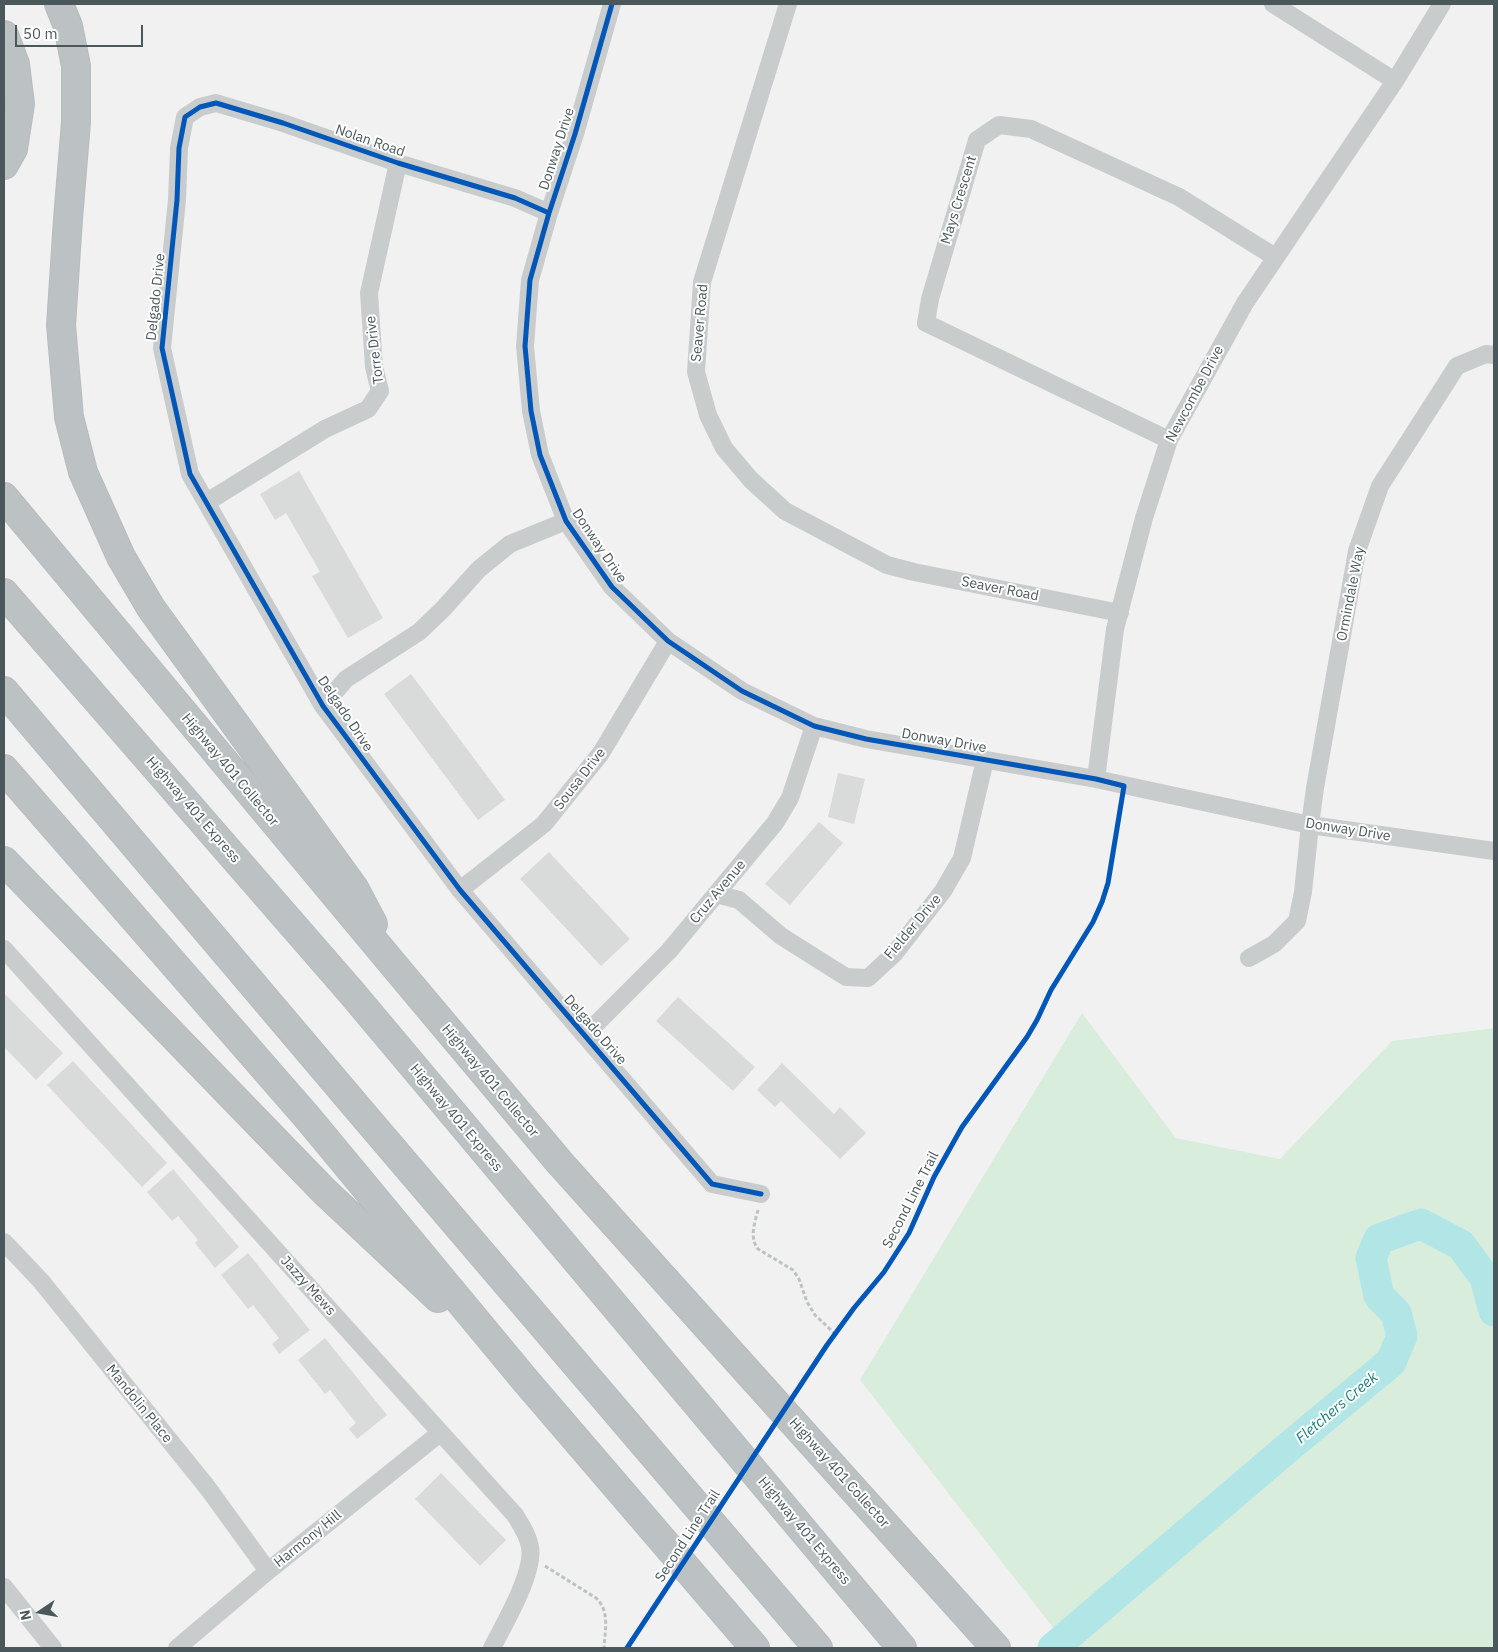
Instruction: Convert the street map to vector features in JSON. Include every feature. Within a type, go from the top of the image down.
[{"type":"highway","points":[[59,4],[68,26],[76,66],[76,122],[61,325],[70,417],[83,472],[121,557],[151,608],[354,888],[396,970]]},
{"type":"highway","points":[[4,35],[15,64],[20,104],[12,149],[4,165]]},
{"type":"highway","name":"Highway 401 Collector","points":[[4,497],[396,970],[560,1164],[991,1642]]},
{"type":"highway","name":"Highway 401 Express","points":[[4,593],[351,992],[902,1648]]},
{"type":"highway","points":[[4,691],[606,1402],[818,1648]]},
{"type":"highway","points":[[4,769],[307,1117],[525,1380],[755,1648]]},
{"type":"highway","points":[[4,861],[324,1191],[525,1380]]},
{"type":"street","name":"Donway Drive","points":[[612,4],[575,134],[548,213],[530,280],[525,346],[531,411],[540,455],[566,521],[612,587],[668,641],[742,691],[814,726],[866,739],[1096,779],[1310,825],[1494,851]]},
{"type":"street","name":"Seaver Road","points":[[788,4],[702,282],[696,372],[708,415],[724,448],[751,480],[785,511],[887,566],[1120,612]]},
{"type":"street","points":[[1273,4],[1395,81]]},
{"type":"street","name":"Newcombe Drive","points":[[1096,779],[1115,629],[1144,518],[1169,440],[1245,303],[1395,81],[1442,4]]},
{"type":"street","name":"Nolan Road","points":[[185,117],[200,106],[216,103],[283,123],[398,163],[515,198],[548,213]]},
{"type":"street","name":"Delgado Drive","points":[[185,117],[179,148],[177,200],[162,348],[190,474],[323,706],[460,890],[712,1184],[761,1194]]},
{"type":"street","name":"Mays Crescent","points":[[1169,440],[926,323],[930,299],[977,140],[999,125],[1031,129],[1179,197],[1275,256]]},
{"type":"street","name":"Torre Drive","points":[[206,502],[325,429],[368,409],[380,390],[374,367],[369,293],[398,163]]},
{"type":"street","name":"Ormindale Way","points":[[1249,958],[1274,944],[1297,921],[1303,892],[1310,825],[1357,551],[1380,486],[1457,366],[1486,354],[1494,355]]},
{"type":"street","points":[[323,706],[346,679],[419,632],[443,609],[479,569],[510,544],[566,521]]},
{"type":"street","name":"Sousa Drive","points":[[460,890],[544,824],[602,753],[668,641]]},
{"type":"street","name":"Cruz Avenue","points":[[585,1035],[669,951],[776,823],[790,798],[814,726]]},
{"type":"street","name":"Fielder Drive","points":[[716,894],[739,900],[781,936],[846,977],[868,978],[894,954],[943,891],[962,858],[985,760]]},
{"type":"street","name":"Jazzy Mews","points":[[4,949],[515,1515],[530,1546],[531,1560]]},
{"type":"street","name":"Mandolin Place","points":[[4,1242],[41,1281],[207,1488],[268,1570]]},
{"type":"street","name":"Harmony Hill","points":[[177,1648],[268,1570],[440,1433]]},
{"type":"street","points":[[492,1648],[526,1577],[531,1560]]},
{"type":"street","points":[[4,1587],[53,1648]]},
{"type":"path","points":[[761,1194],[753,1237],[754,1244],[758,1249],[793,1270],[815,1315],[835,1334]]},
{"type":"path","points":[[831,1340],[840,1328]]},
{"type":"path","points":[[531,1560],[546,1566],[602,1603],[606,1620],[604,1648]]},
{"type":"green space","points":[[1082,1013],[1176,1138],[1280,1159],[1392,1041],[1494,1028],[1494,1648],[1069,1648],[860,1380]]},
{"type":"building","points":[[299,471],[383,618],[348,638],[312,576],[320,572],[286,513],[275,520],[260,494]]},
{"type":"building","points":[[411,674],[505,800],[478,820],[384,694]]},
{"type":"building","points":[[838,773],[865,779],[854,824],[828,817]]},
{"type":"building","points":[[819,822],[843,843],[790,905],[765,884]]},
{"type":"building","points":[[549,852],[630,939],[601,966],[520,879]]},
{"type":"building","points":[[6,995],[63,1053],[36,1080],[4,1047],[4,997]]},
{"type":"building","points":[[678,997],[755,1067],[733,1091],[656,1021]]},
{"type":"building","points":[[73,1061],[167,1163],[142,1187],[47,1085]]},
{"type":"building","points":[[782,1063],[834,1114],[840,1107],[866,1133],[840,1159],[781,1101],[775,1107],[757,1090]]},
{"type":"building","points":[[173,1169],[239,1247],[215,1268],[195,1243],[198,1240],[178,1216],[172,1221],[147,1192]]},
{"type":"building","points":[[248,1253],[310,1330],[279,1354],[272,1344],[279,1338],[253,1305],[248,1309],[221,1275]]},
{"type":"building","points":[[325,1338],[387,1415],[357,1439],[349,1429],[356,1423],[330,1390],[325,1394],[298,1360]]},
{"type":"building","points":[[441,1473],[506,1540],[480,1566],[415,1499]]},
{"type":"waterway","name":"Fletchers Creek","points":[[1053,1648],[1391,1362],[1402,1336],[1396,1313],[1379,1296],[1371,1258],[1379,1239],[1421,1224],[1461,1245],[1485,1278],[1494,1311]]},
{"type":"cycle path","name":"Second Line Trail","points":[[612,4],[575,134],[549,213],[530,280],[525,346],[531,411],[540,455],[566,521],[612,587],[668,641],[742,691],[814,726],[866,739],[1096,779],[1124,786],[1108,883],[1102,902],[1093,922],[1051,990],[1037,1020],[1027,1037],[962,1127],[934,1177],[909,1233],[884,1272],[827,1345],[627,1648]]},
{"type":"cycle path","points":[[549,213],[515,198],[398,163],[283,123],[216,103],[200,107],[185,117],[179,148],[177,200],[162,348],[190,474],[323,706],[460,890],[712,1184],[761,1194]]}]
